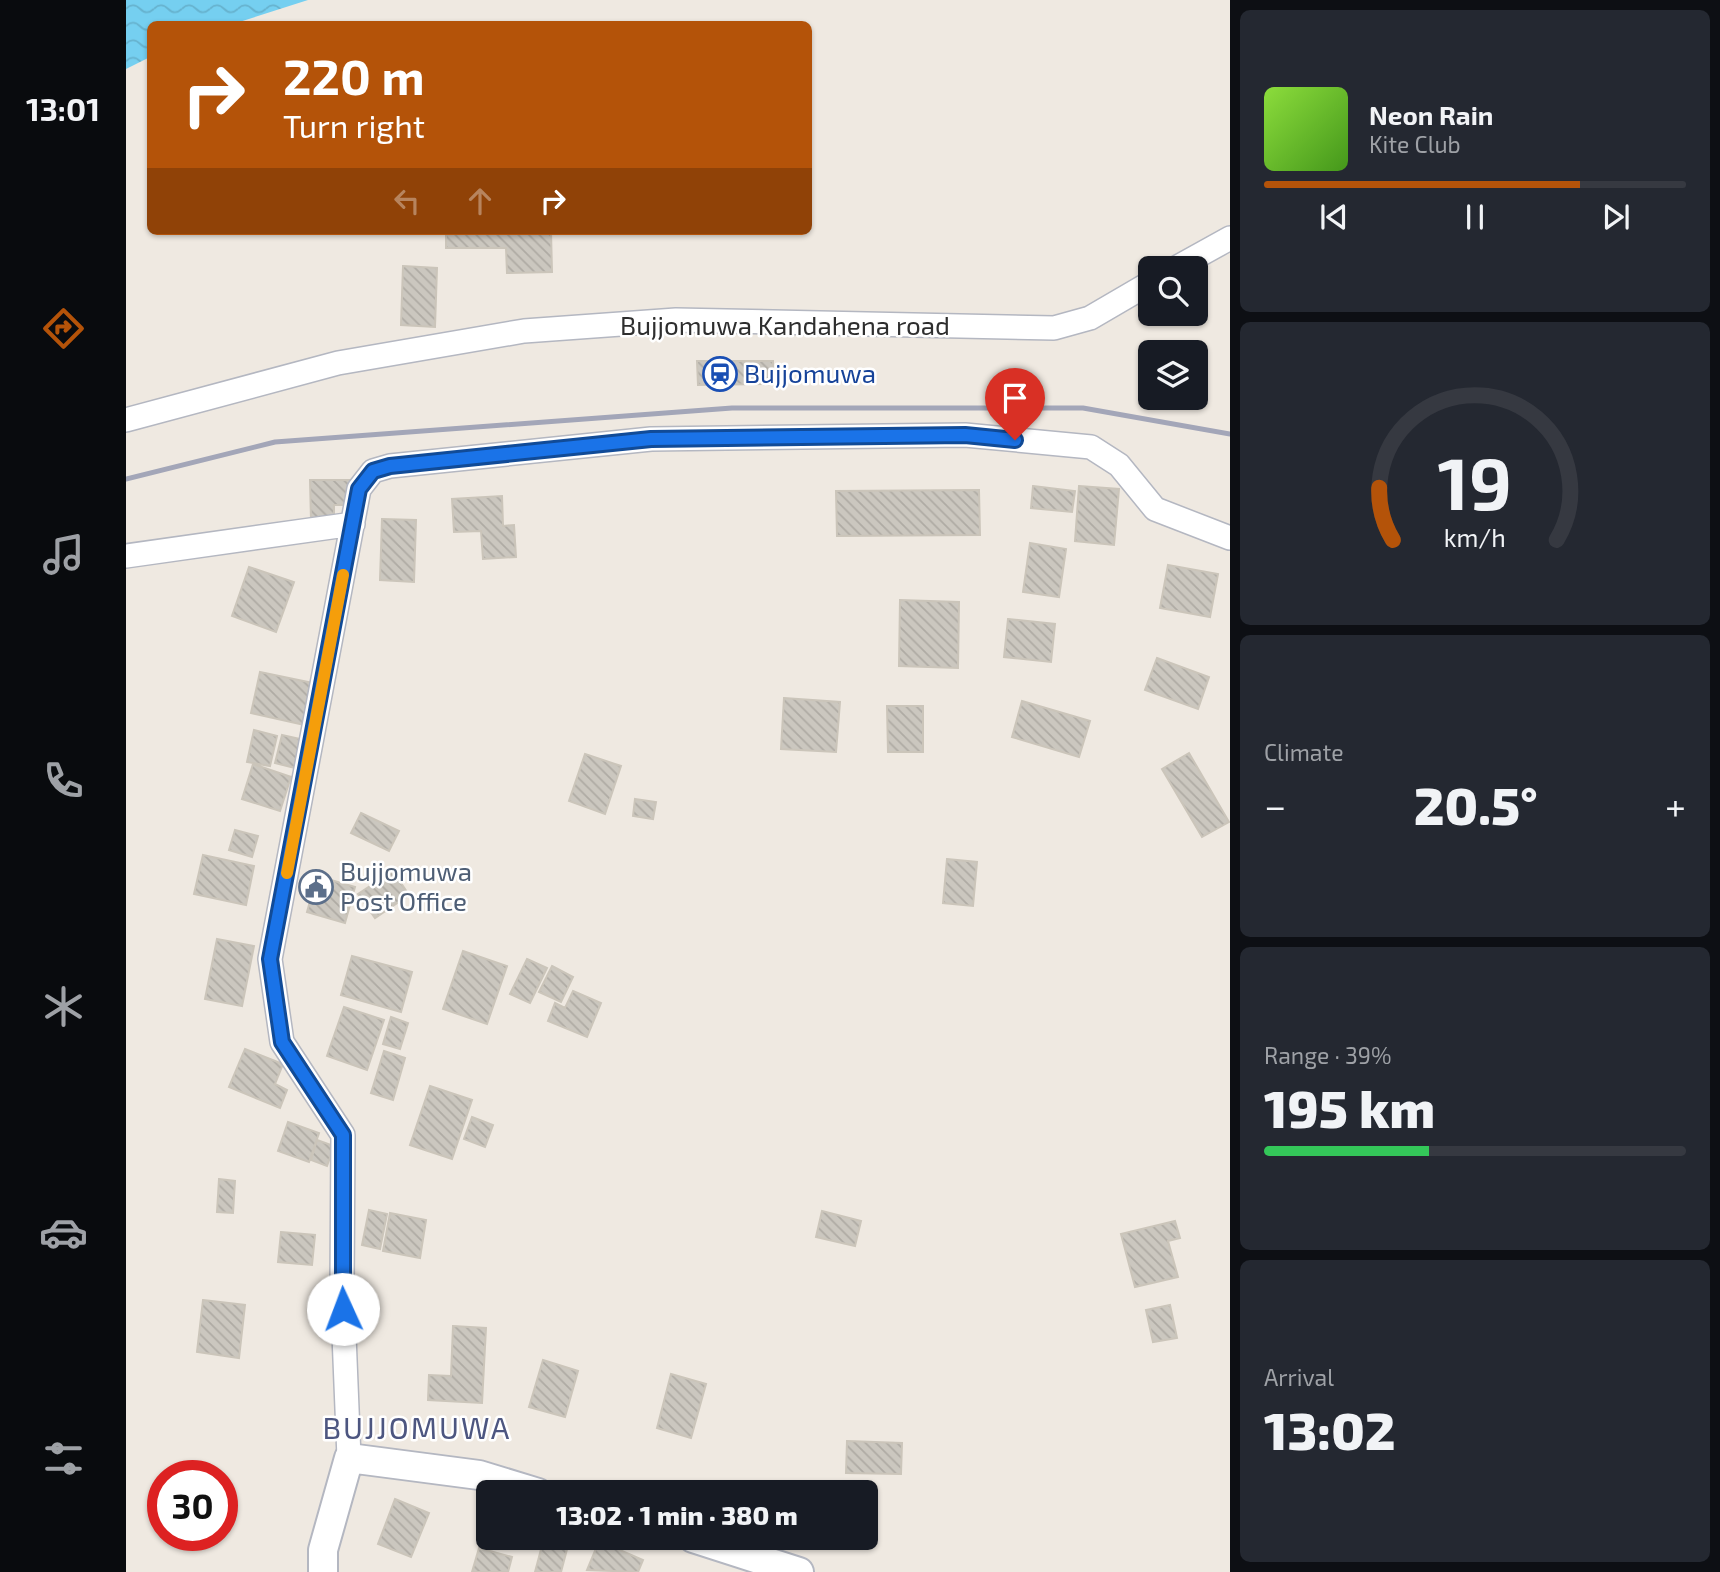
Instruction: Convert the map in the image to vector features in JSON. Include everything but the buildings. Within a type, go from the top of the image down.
[{"type":"street","points":[[1198,256],[1230,238]]},
{"type":"street","name":"Bujjomuwa Kandahena road","points":[[126,419],[338,363],[524,331],[677,320],[1054,328],[1090,318],[1138,290]]},
{"type":"street","points":[[323,1572],[323,1550],[349,1458],[342,1286],[343,1135],[282,1042],[270,959],[359,489],[373,471],[390,466],[651,439],[965,435],[1091,447],[1119,465],[1155,509],[1230,538]]},
{"type":"street","points":[[126,556],[353,524]]},
{"type":"street","points":[[349,1458],[479,1475],[495,1480]]},
{"type":"street","points":[[730,1550],[799,1572]]},
{"type":"water","points":[[126,0],[308,0],[242,21],[147,21],[147,58],[126,69]]},
{"type":"railway","points":[[126,479],[275,442],[732,408],[1083,408],[1230,434]]},
{"type":"slow traffic","points":[[287,873],[343,575]]},
{"type":"place","name":"Bujjomuwa","points":[[720,374]]},
{"type":"place","name":"Bujjomuwa Post Office","points":[[316,887]]},
{"type":"district","name":"BUJJOMUWA","points":[[417,1429]]},
{"type":"route","points":[[343,1309],[343,1135],[282,1042],[270,959],[359,489],[373,471],[390,466],[651,439],[965,435],[1015,440]]}]
